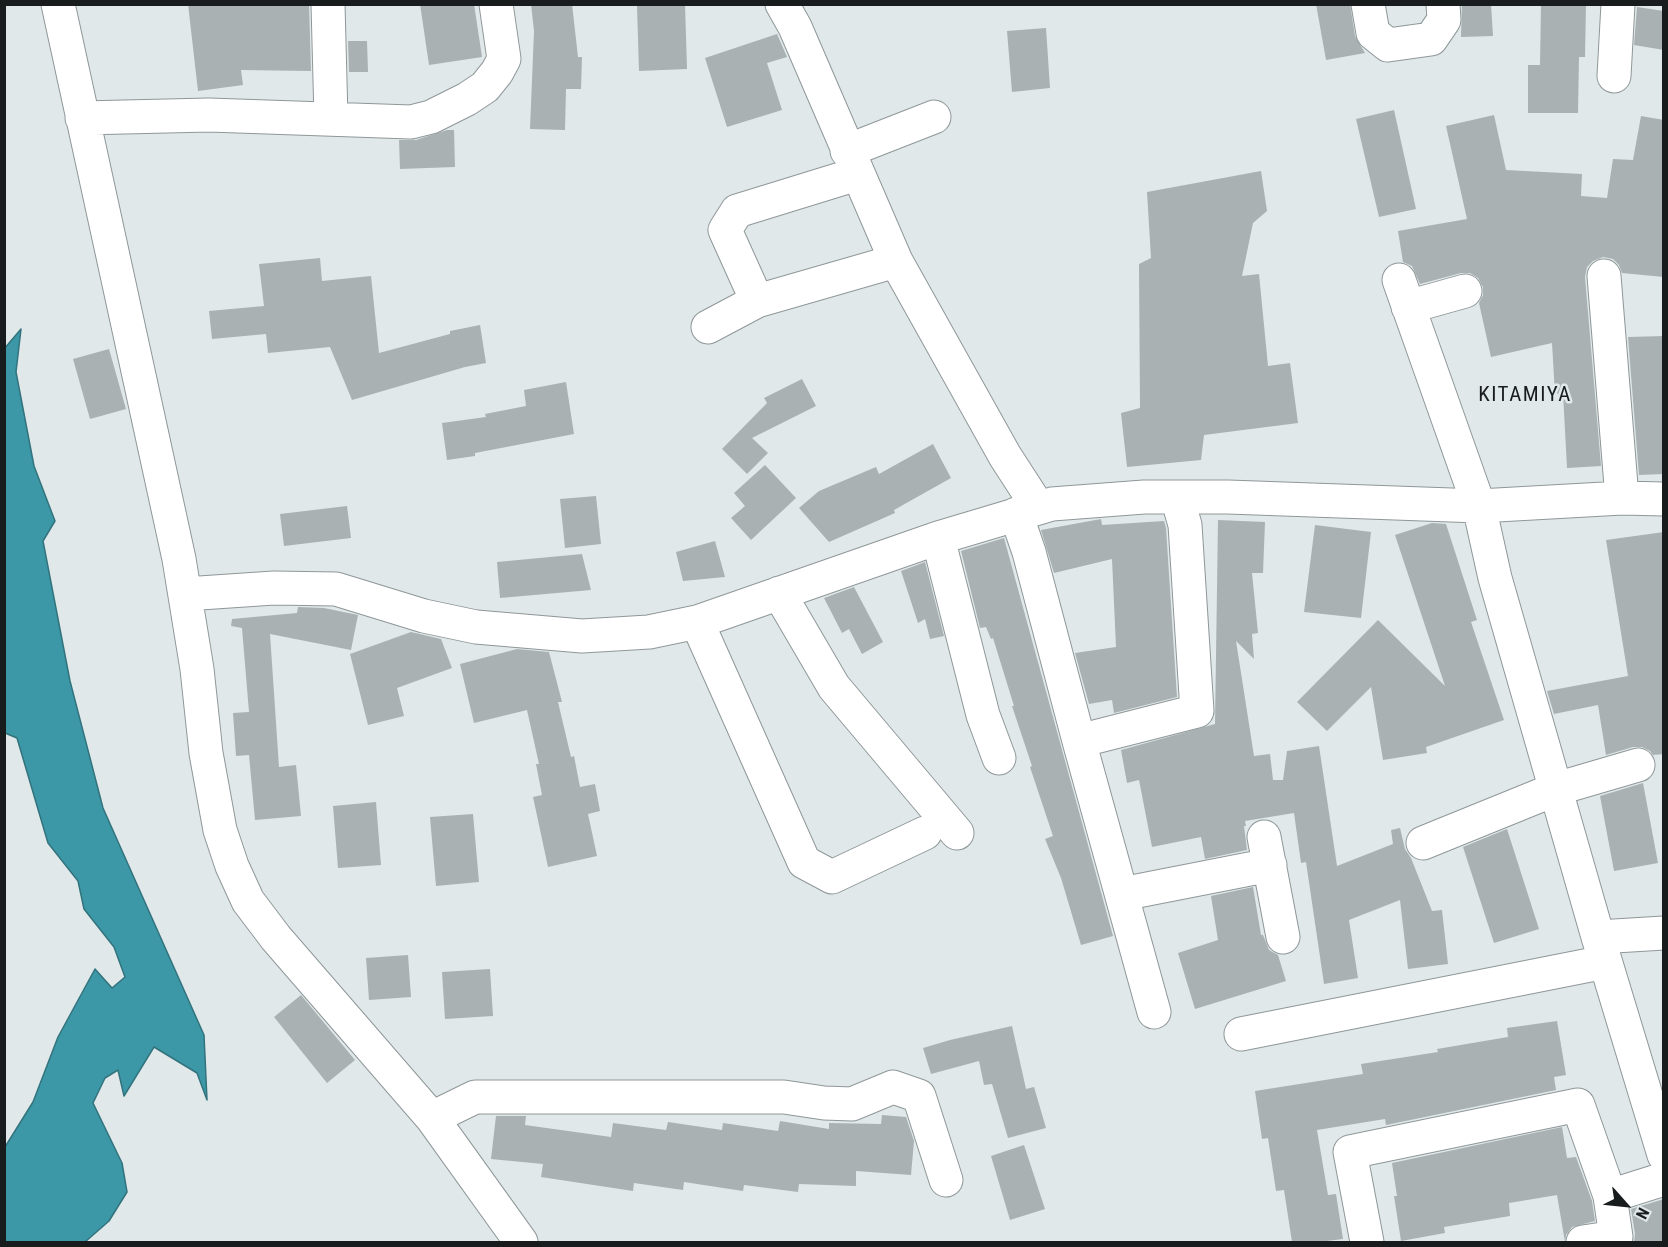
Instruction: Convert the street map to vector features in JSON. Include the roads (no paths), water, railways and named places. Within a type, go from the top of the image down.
[{"type":"street","points":[[58,4],[185,594],[197,669],[206,753],[220,830],[232,866],[248,901],[276,938],[432,1118],[521,1242]]},
{"type":"street","points":[[328,4],[330,119]]},
{"type":"street","points":[[82,118],[209,115],[411,122],[431,117],[485,87],[497,72],[504,59],[496,4]]},
{"type":"street","points":[[782,4],[795,27],[896,261],[1005,456],[1027,510],[1029,552],[1078,741],[1154,1011]]},
{"type":"street","points":[[1368,4],[1373,33],[1388,45],[1431,39],[1444,20],[1443,4]]},
{"type":"street","points":[[1614,76],[1617,4]]},
{"type":"street","points":[[758,301],[725,230],[736,210],[852,163],[934,117]]},
{"type":"street","points":[[708,327],[758,301],[896,261]]},
{"type":"street","points":[[1604,276],[1622,498]]},
{"type":"street","points":[[1465,291],[1403,294],[1479,506],[1495,578],[1602,950],[1664,1155]]},
{"type":"street","points":[[1078,741],[1197,711],[1185,525],[1177,497]]},
{"type":"street","points":[[185,594],[274,588],[336,589],[424,616],[476,627],[582,636],[649,632],[697,622],[938,538],[1027,510],[1085,501],[1228,497],[1479,506],[1622,498],[1664,499]]},
{"type":"street","points":[[938,538],[983,715],[999,758]]},
{"type":"street","points":[[697,622],[804,862],[832,877],[941,833],[834,687],[779,592]]},
{"type":"street","points":[[1423,843],[1556,789],[1638,765]]},
{"type":"street","points":[[1122,894],[1267,851],[1283,938]]},
{"type":"street","points":[[1241,1034],[1602,950],[1664,933]]},
{"type":"street","points":[[432,1118],[475,1098],[784,1097],[824,1103],[852,1104],[893,1087],[919,1096],[946,1180]]},
{"type":"street","points":[[1367,1242],[1350,1152],[1578,1106],[1610,1196],[1616,1237],[1583,1242]]},
{"type":"street","points":[[1610,1196],[1664,1179]]},
{"type":"water","points":[[21,329],[16,372],[34,466],[55,521],[43,541],[70,681],[103,808],[204,1035],[207,1100],[197,1073],[154,1047],[124,1096],[118,1070],[105,1078],[93,1103],[122,1163],[127,1192],[109,1221],[85,1242],[5,1242],[5,1147],[33,1102],[58,1037],[95,969],[112,988],[125,977],[114,947],[84,909],[78,881],[48,843],[17,738],[5,733],[4,349]]},
{"type":"district","name":"KITAMIYA","points":[[1525,396]]}]
